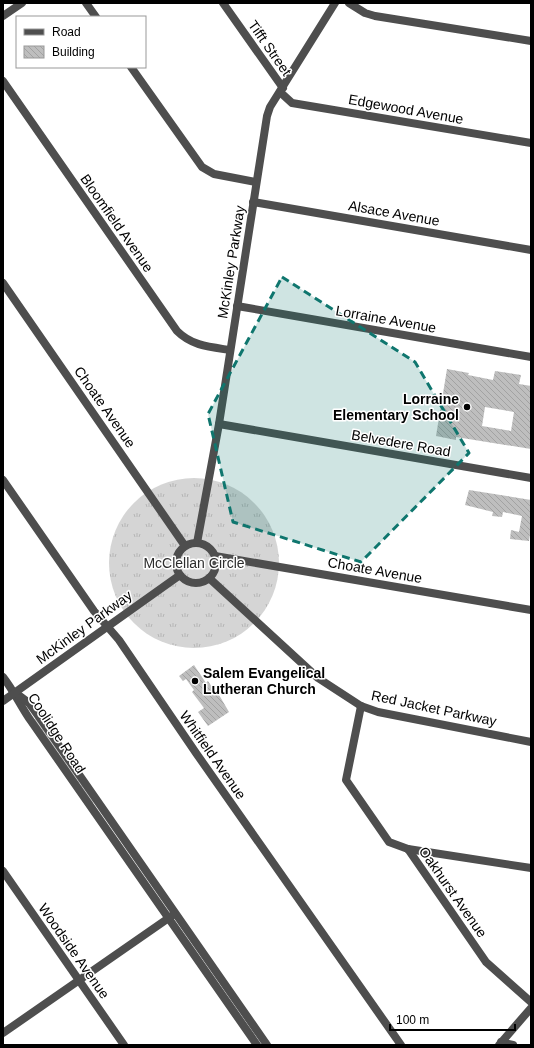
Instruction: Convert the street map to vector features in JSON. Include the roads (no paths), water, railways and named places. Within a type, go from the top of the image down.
[{"type":"street","points":[[3,16],[22,3]]},
{"type":"street","points":[[86,3],[95,16]]},
{"type":"street","name":"Tifft Street","points":[[223,3],[281,90]]},
{"type":"street","name":"McKinley Parkway","points":[[197,543],[219,424],[267,116],[281,90],[335,3]]},
{"type":"street","points":[[349,3],[365,13],[375,16],[531,41]]},
{"type":"street","points":[[132,68],[202,167],[214,174],[256,182]]},
{"type":"street","name":"Bloomfield Avenue","points":[[3,81],[177,331],[183,337],[200,346],[230,350]]},
{"type":"street","name":"Edgewood Avenue","points":[[281,90],[292,103],[531,143]]},
{"type":"street","name":"Alsace Avenue","points":[[253,202],[531,250]]},
{"type":"street","name":"Choate Avenue","points":[[3,283],[185,546]]},
{"type":"street","name":"Lorraine Avenue","points":[[237,306],[531,357]]},
{"type":"street","name":"Belvedere Road","points":[[219,424],[531,478]]},
{"type":"street","name":"Whitfield Avenue","points":[[3,480],[94,611],[119,640],[196,754],[401,1045]]},
{"type":"street","points":[[197,543],[206,546],[215,556],[215,569],[209,578],[202,582],[195,583],[185,580],[180,575],[176,569],[176,559],[180,551],[185,546],[197,543]]},
{"type":"street","name":"Choate Avenue","points":[[215,556],[531,610]]},
{"type":"street","name":"McKinley Parkway","points":[[3,701],[180,575]]},
{"type":"street","name":"Red Jacket Parkway","points":[[209,578],[318,678],[361,706],[378,712],[531,742]]},
{"type":"street","name":"Coolidge Road","points":[[3,676],[15,692],[29,704],[99,811],[233,1004],[266,1045]]},
{"type":"street","name":"Oakhurst Avenue","points":[[361,706],[346,780],[389,842],[408,849],[486,962],[531,1002]]},
{"type":"street","points":[[408,849],[531,868]]},
{"type":"street","name":"Woodside Avenue","points":[[3,871],[124,1045]]},
{"type":"street","points":[[3,1034],[172,916]]},
{"type":"street","name":"Coolidge Road","points":[[233,1004],[257,1045]]},
{"type":"street","points":[[500,1044],[531,1008]]},
{"type":"street","points":[[500,1044],[514,1045]]},
{"type":"place","name":"Lorraine Elementary School","points":[[467,407]]},
{"type":"place","name":"Salem Evangelical Lutheran Church","points":[[195,681]]},
{"type":"park label","name":"McClellan Circle","points":[[194,563]]}]
